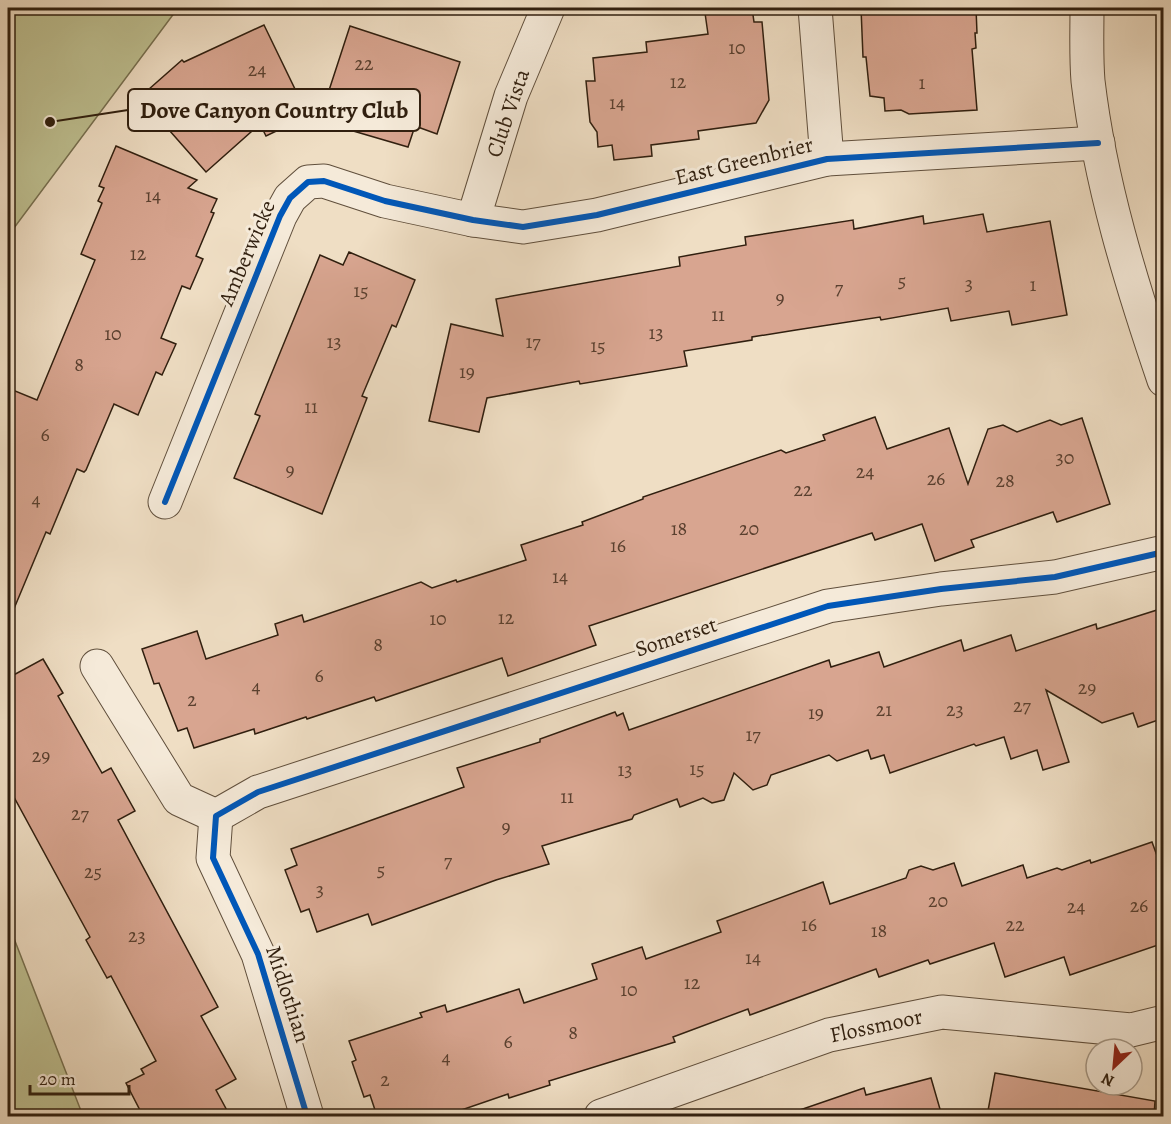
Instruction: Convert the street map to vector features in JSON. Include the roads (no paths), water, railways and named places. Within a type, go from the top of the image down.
[{"type":"street","name":"Club Vista","points":[[473,220],[511,96],[549,8]]},
{"type":"street","points":[[815,8],[826,159]]},
{"type":"street","points":[[1087,8],[1088,80],[1098,143],[1117,231],[1155,318],[1164,380]]},
{"type":"street","name":"East Greenbrier","points":[[473,220],[523,227],[597,215],[826,159],[1098,143]]},
{"type":"street","name":"Amberwicke","points":[[165,502],[280,216],[290,198],[308,182],[324,181],[385,201],[473,220]]},
{"type":"street","name":"Somerset","points":[[216,816],[258,792],[828,606],[941,589],[1055,577],[1164,552]]},
{"type":"street","points":[[97,666],[179,799],[216,816]]},
{"type":"street","name":"Midlothian","points":[[216,816],[213,858],[258,954],[307,1116]]},
{"type":"street","name":"Flossmoor","points":[[601,1116],[829,1035],[942,1012],[1131,1030],[1164,1022]]},
{"type":"place","name":"Dove Canyon Country Club","points":[[50,122]]}]
